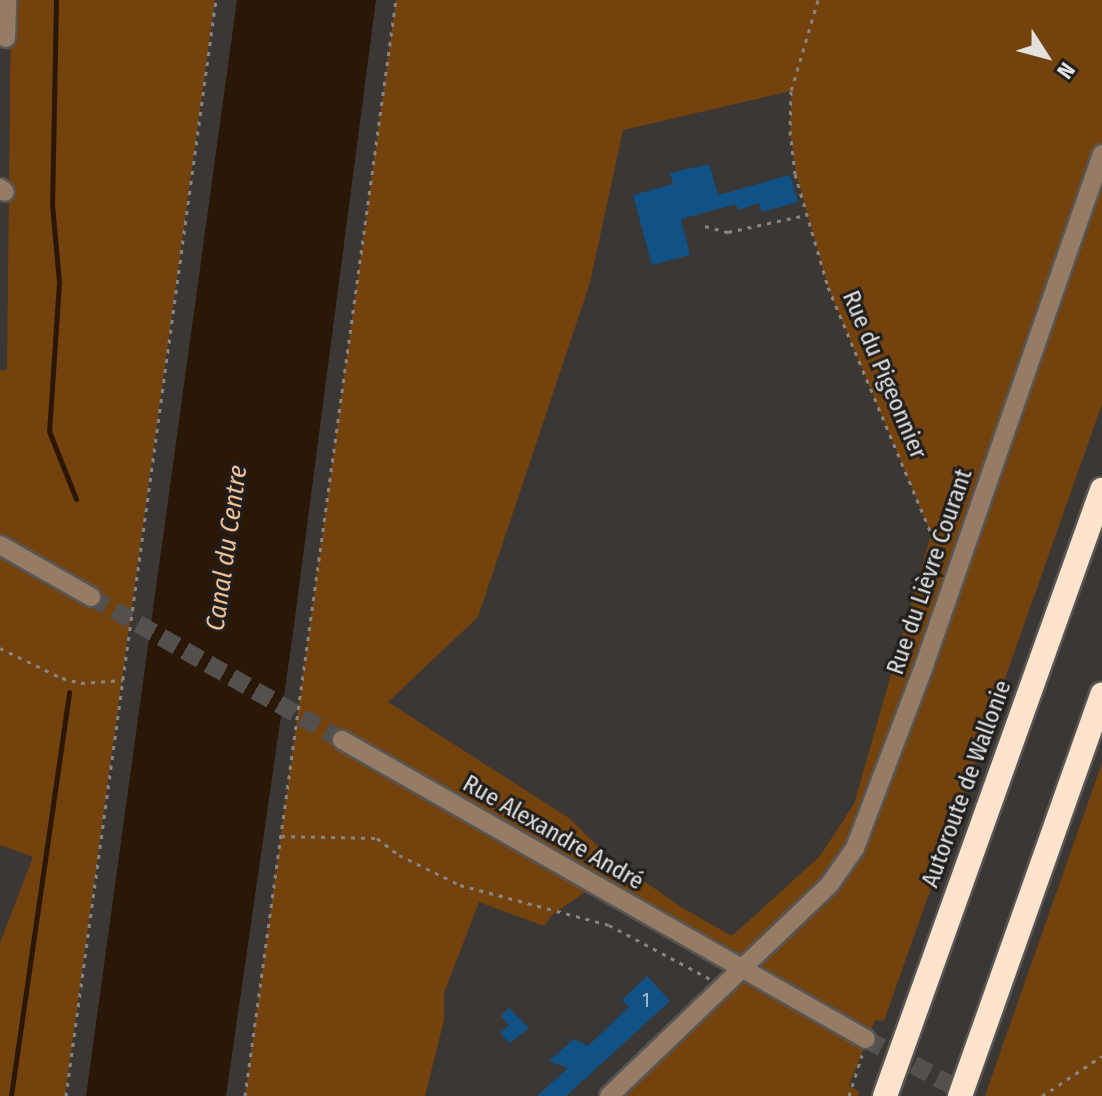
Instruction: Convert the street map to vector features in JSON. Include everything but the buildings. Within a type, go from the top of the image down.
[{"type":"highway","name":"Autoroute de Wallonie","points":[[885,1096],[1102,490]]},
{"type":"highway","points":[[960,1096],[1102,694]]},
{"type":"street","name":"Rue du Lièvre Courant","points":[[609,1096],[830,884],[855,848],[888,764],[1102,154]]},
{"type":"street","points":[[0,545],[91,597]]},
{"type":"street","name":"Rue Alexandre André","points":[[342,740],[866,1039]]},
{"type":"path","points":[[66,1096],[216,0]]},
{"type":"path","points":[[245,1096],[396,0]]},
{"type":"path","name":"Rue du Pigeonnier","points":[[818,0],[796,68],[789,106],[795,174],[828,287],[951,582]]},
{"type":"path","points":[[705,226],[728,232],[808,215]]},
{"type":"path","points":[[0,648],[62,678],[81,683],[123,680]]},
{"type":"path","points":[[281,836],[377,838],[399,855],[460,885],[609,925],[694,968],[721,986]]},
{"type":"path","points":[[849,1096],[866,1039]]},
{"type":"path","points":[[1042,1096],[1102,1056]]},
{"type":"shaded area","points":[[11,0],[215,0],[65,1096],[0,1096],[0,943],[33,857],[0,845],[0,370],[7,370]]},
{"type":"shaded area","points":[[396,0],[1102,0],[1102,404],[884,1021],[875,1020],[849,1086],[859,1091],[858,1096],[609,1096],[740,968],[595,885],[552,915],[544,926],[479,902],[444,993],[444,1020],[425,1096],[245,1096]],"holes":[[[791,91],[790,131],[796,174],[828,287],[931,534],[854,804],[820,856],[732,936],[681,907],[607,855],[569,818],[388,702],[478,617],[590,283],[623,130]]]},
{"type":"shaded area","points":[[1102,763],[1102,1096],[985,1096],[989,1084]]},
{"type":"water","name":"Canal du Centre","points":[[237,0],[376,0],[292,640],[226,1096],[86,1096]]},
{"type":"waterway","points":[[56,0],[52,204],[59,282],[49,431],[76,499]]},
{"type":"waterway","points":[[11,1096],[69,692]]},
{"type":"tunnel","points":[[91,597],[342,740]]},
{"type":"tunnel","points":[[866,1039],[971,1096]]}]
